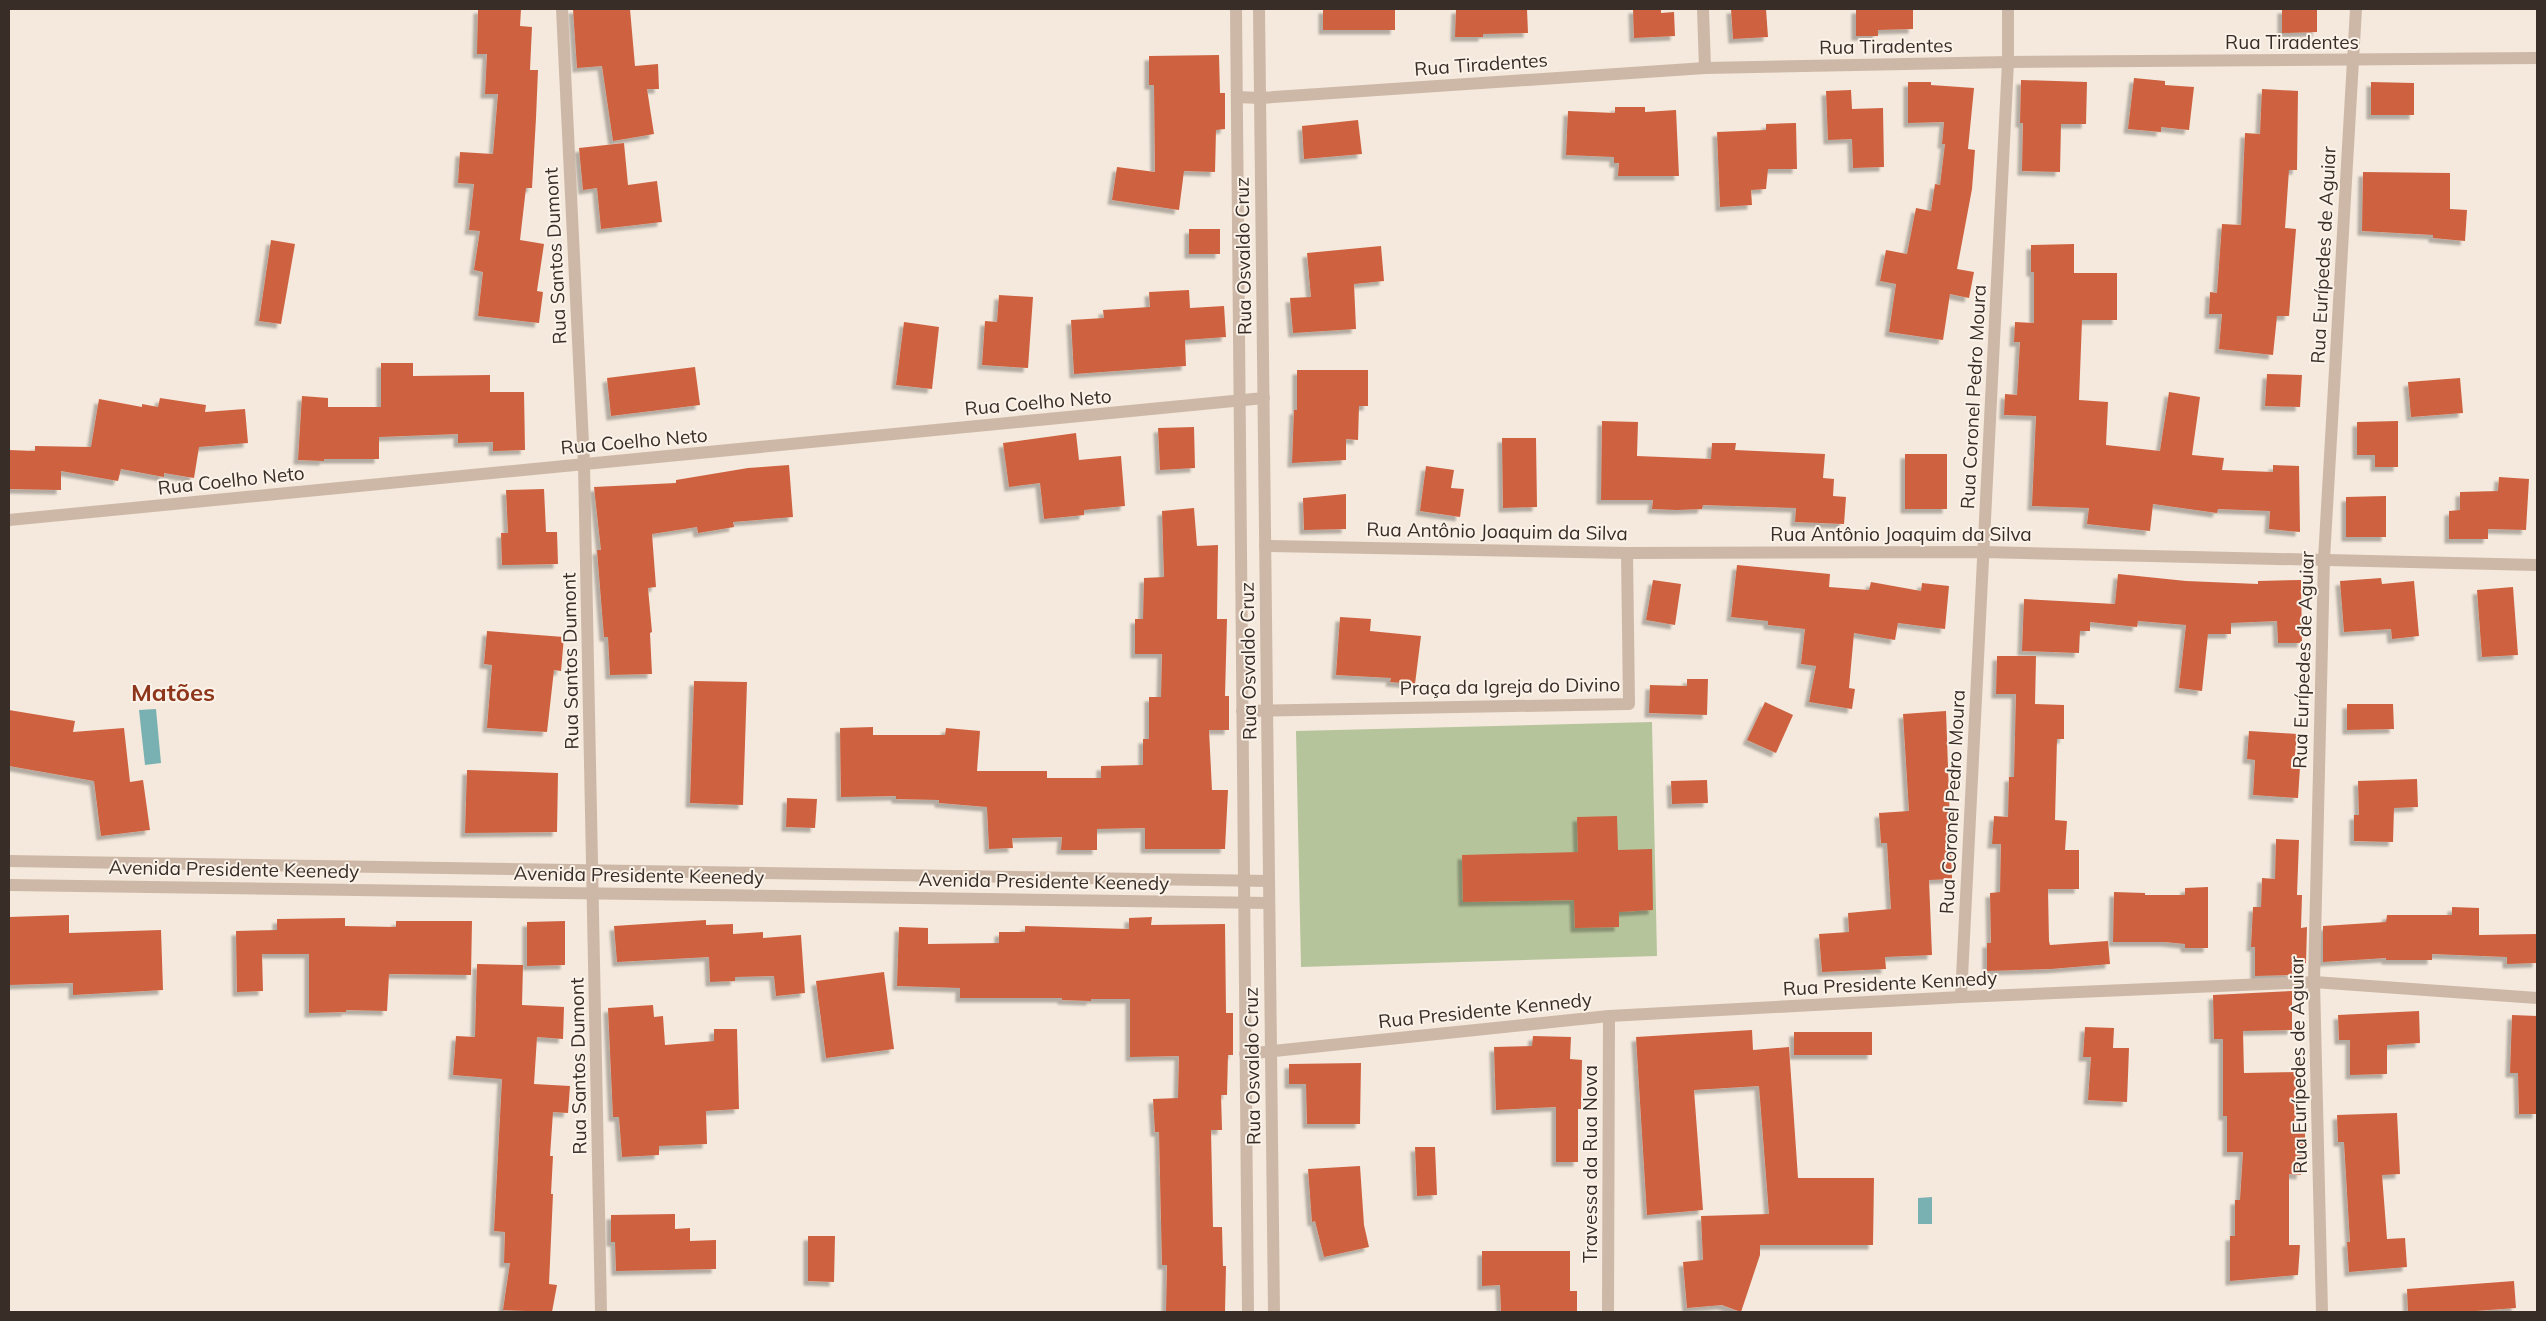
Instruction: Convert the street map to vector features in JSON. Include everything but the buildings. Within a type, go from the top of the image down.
[{"type":"street","name":"Rua Santos Dumont","points":[[562,9],[584,464],[594,870],[601,1312]]},
{"type":"street","name":"Rua Osvaldo Cruz","points":[[1236,9],[1248,1312]]},
{"type":"street","name":"Rua Osvaldo Cruz","points":[[1259,9],[1274,1312]]},
{"type":"street","points":[[1703,9],[1705,68]]},
{"type":"street","name":"Rua Coronel Pedro Moura","points":[[1961,997],[2008,62],[2008,9]]},
{"type":"street","name":"Rua Eurípedes de Aguiar","points":[[2322,1312],[2314,982],[2324,559],[2356,9]]},
{"type":"street","name":"Rua Tiradentes","points":[[1237,97],[1260,98],[1705,68],[2008,62],[2353,61],[2537,58]]},
{"type":"street","name":"Rua Coelho Neto","points":[[9,520],[1240,402],[1264,398]]},
{"type":"street","name":"Rua Antônio Joaquim da Silva","points":[[1265,546],[1627,552],[1984,552],[2537,565]]},
{"type":"street","name":"Praça da Igreja do Divino","points":[[1242,711],[1629,704],[1627,552]]},
{"type":"street","name":"Avenida Presidente Keenedy","points":[[9,861],[1269,881]]},
{"type":"street","name":"Avenida Presidente Keenedy","points":[[9,885],[1269,902]]},
{"type":"street","name":"Rua Presidente Kennedy","points":[[1245,1054],[1609,1016],[1961,997],[2314,982],[2537,998]]},
{"type":"street","name":"Travessa da Rua Nova","points":[[1608,1312],[1609,1016]]},
{"type":"green space","points":[[1652,722],[1657,956],[1301,967],[1296,731]]},
{"type":"water","points":[[156,709],[161,763],[145,765],[139,710]]},
{"type":"water","points":[[1932,1197],[1932,1224],[1918,1224],[1918,1198]]},
{"type":"district","name":"Matões","points":[[173,692]]}]
